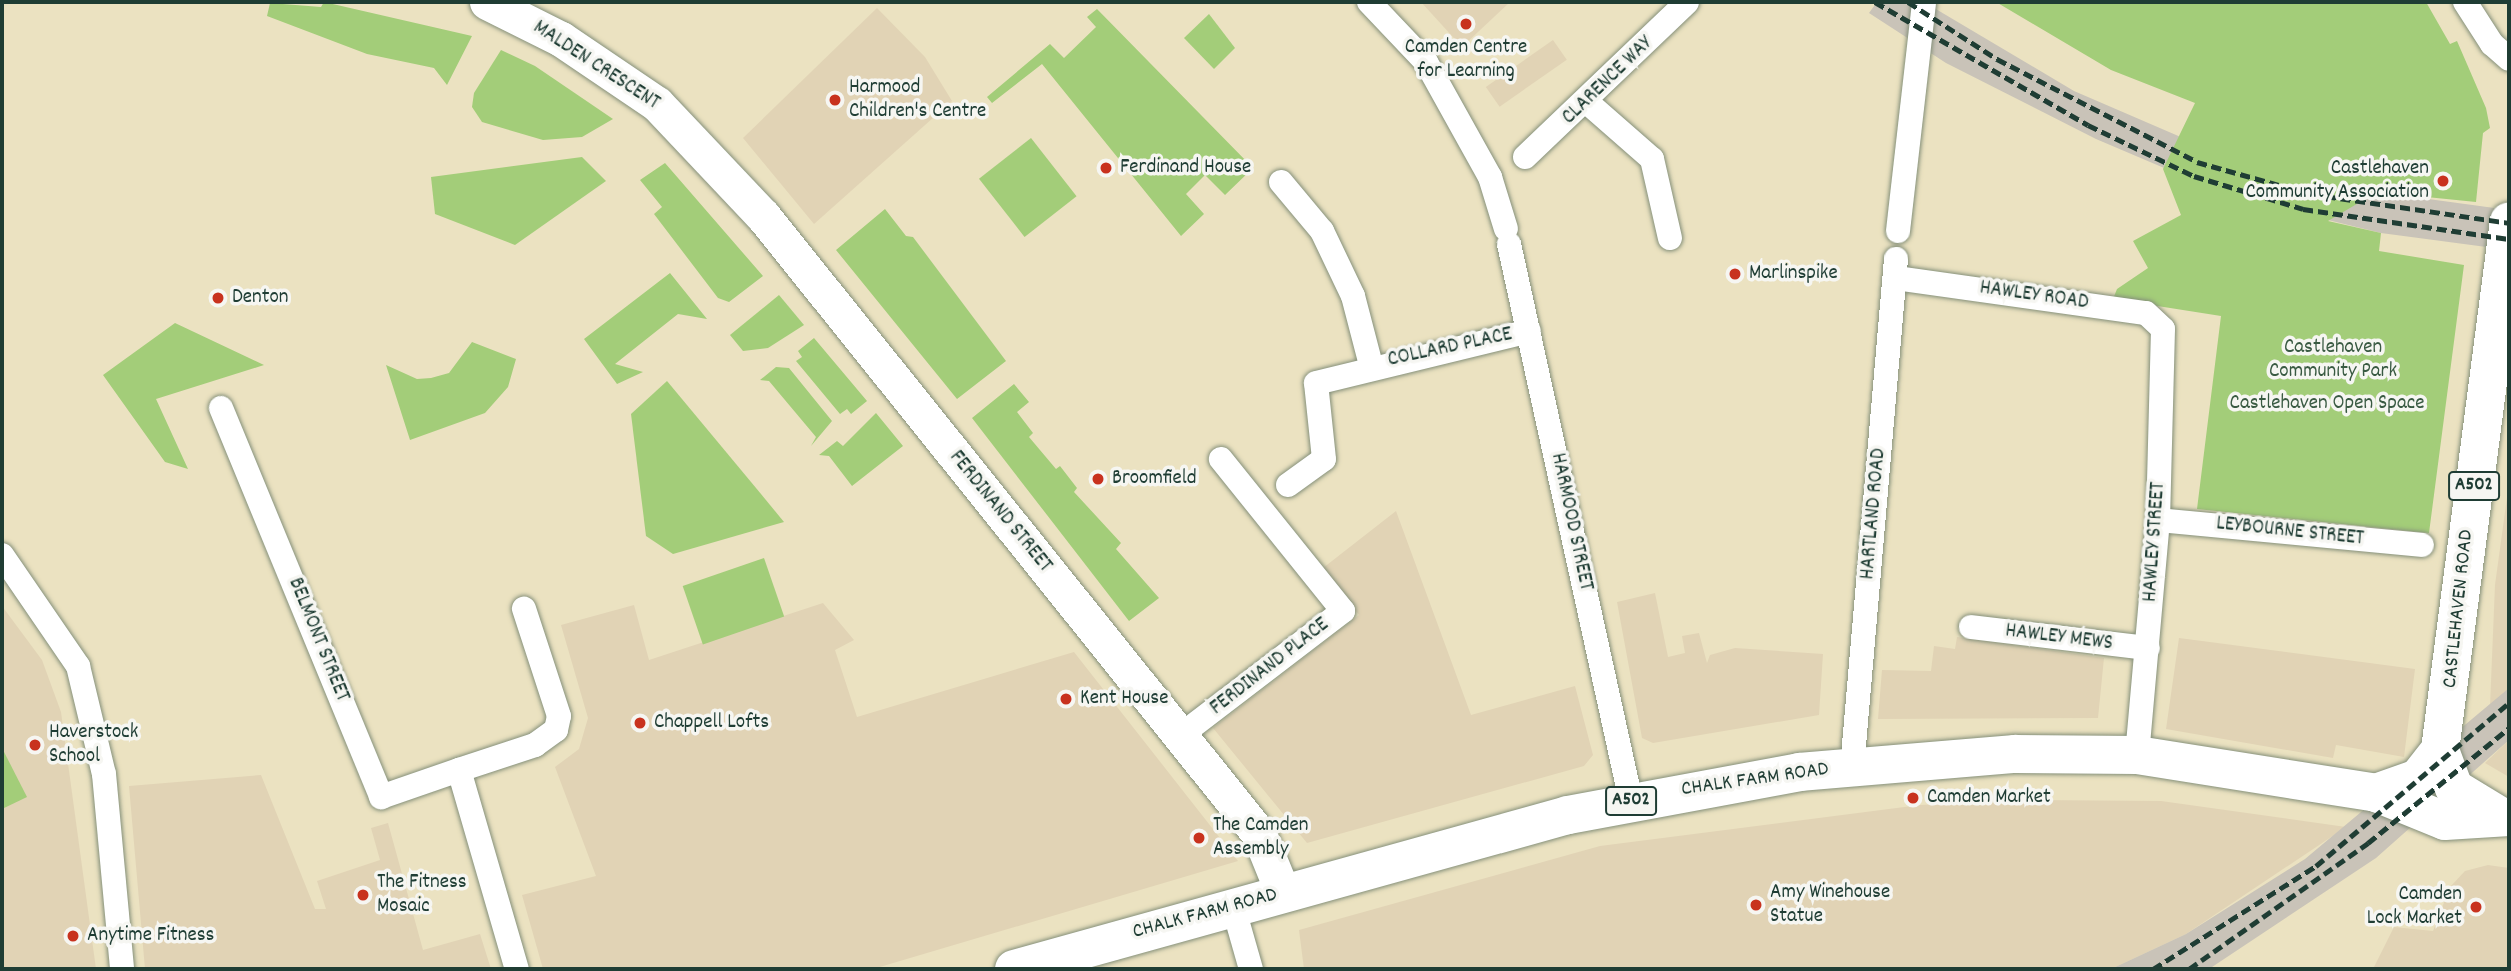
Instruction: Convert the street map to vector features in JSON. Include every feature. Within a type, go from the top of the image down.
[{"type":"main road","name":"MALDEN CRESCENT","points":[[487,2],[582,54],[657,104],[696,143]]},
{"type":"main road","name":"FERDINAND STREET","points":[[696,143],[763,216],[1177,738],[1259,834],[1283,893]]},
{"type":"main road","name":"CASTLEHAVEN ROAD","points":[[2440,750],[2509,221]]},
{"type":"main road","name":"A502","points":[[2376,793],[2418,778],[2440,750]]},
{"type":"main road","name":"A502","points":[[2440,750],[2454,788],[2503,815]]},
{"type":"main road","name":"CHALK FARM ROAD","points":[[1014,969],[1233,906],[1631,801],[1852,768],[2015,754],[2137,755],[2376,793],[2445,821],[2503,815]]},
{"type":"street","name":"HARMOOD STREET","points":[[1369,2],[1426,62],[1490,177],[1508,236],[1631,801]]},
{"type":"street","name":"CLARENCE WAY","points":[[1525,157],[1588,103],[1687,2]]},
{"type":"street","points":[[1898,231],[1924,2]]},
{"type":"street","points":[[2465,2],[2492,44],[2509,59]]},
{"type":"street","points":[[1588,103],[1652,159],[1670,238]]},
{"type":"street","name":"COLLARD PLACE","points":[[1281,182],[1322,231],[1353,296],[1371,365]]},
{"type":"street","name":"HAWLEY ROAD","points":[[1896,269],[2146,313],[2164,329]]},
{"type":"street","name":"HARTLAND ROAD","points":[[1852,768],[1896,269]]},
{"type":"street","name":"HAWLEY STREET","points":[[2137,755],[2158,520],[2164,329]]},
{"type":"street","name":"COLLARD PLACE","points":[[1288,485],[1324,459],[1316,383],[1371,365],[1529,331]]},
{"type":"street","name":"BELMONT STREET","points":[[221,408],[382,797],[535,745],[556,730],[559,716],[524,608]]},
{"type":"street","name":"FERDINAND PLACE","points":[[1177,738],[1343,611],[1221,459]]},
{"type":"street","name":"LEYBOURNE STREET","points":[[2158,520],[2421,545]]},
{"type":"street","points":[[2,555],[78,666],[104,774],[122,969]]},
{"type":"street","name":"HAWLEY MEWS","points":[[1971,627],[2148,648]]},
{"type":"street","points":[[460,770],[517,969]]},
{"type":"street","points":[[1233,906],[1251,969]]},
{"type":"shaded area","name":"Camden Centre for Learning","points":[[1421,2],[1510,2],[1462,47]]},
{"type":"shaded area","points":[[1877,2],[1924,2],[2074,91],[2183,138],[2377,192],[2509,210],[2509,250],[2381,233],[2230,196],[2096,139],[1946,63],[1869,13]]},
{"type":"shaded area","points":[[877,8],[925,57],[952,101],[814,224],[743,138]]},
{"type":"shaded area","points":[[1553,40],[1567,60],[1500,107],[1486,87]]},
{"type":"shaded area","points":[[2509,483],[2509,688],[2490,706],[2495,585]]},
{"type":"shaded area","points":[[1396,511],[1471,715],[1575,686],[1593,755],[1584,766],[1307,843],[1213,728],[1359,615],[1323,568]]},
{"type":"shaded area","points":[[1655,593],[1668,657],[1685,653],[1682,636],[1699,633],[1707,663],[1710,655],[1735,648],[1823,654],[1819,715],[1653,743],[1642,738],[1617,602]]},
{"type":"shaded area","points":[[823,603],[854,640],[835,650],[857,717],[1074,652],[1238,861],[873,969],[543,969],[522,895],[596,876],[555,767],[579,749],[588,718],[561,625],[634,605],[649,660]]},
{"type":"shaded area","name":"Haverstock School","points":[[2,606],[42,660],[61,712],[96,969],[2,969]]},
{"type":"shaded area","points":[[1957,637],[2104,658],[2098,718],[1878,719],[1882,670],[1931,671],[1934,646],[1955,649]]},
{"type":"shaded area","points":[[2179,638],[2415,669],[2404,757],[2336,745],[2333,758],[2166,729]]},
{"type":"shaded area","points":[[2509,688],[2509,740],[2376,858],[2209,969],[2111,969],[2186,934],[2305,859]]},
{"type":"shaded area","points":[[2509,740],[2509,777],[2485,763]]},
{"type":"shaded area","points":[[261,775],[315,909],[326,909],[317,881],[380,860],[371,828],[388,823],[423,950],[480,934],[491,969],[145,969],[129,786]]},
{"type":"shaded area","points":[[2027,800],[2161,801],[2346,827],[2186,934],[2111,969],[1304,969],[1299,930],[1600,846],[1920,805]]},
{"type":"shaded area","name":"Camden Lock Market","points":[[2488,865],[2509,868],[2509,969],[2373,969],[2394,927],[2433,931],[2450,887],[2465,871]]},
{"type":"green space","points":[[324,2],[472,36],[447,85],[434,68],[367,54],[267,16],[270,3],[321,7]]},
{"type":"green space","name":"Castlehaven Community Park","points":[[1996,2],[2426,2],[2450,44],[2457,41],[2486,108],[2490,128],[2483,133],[2476,202],[2377,192],[2328,221],[2381,233],[2379,251],[2464,265],[2429,533],[2197,509],[2221,316],[2113,299],[2117,289],[2148,268],[2133,241],[2181,215],[2163,169],[2195,103],[2111,70]]},
{"type":"green space","points":[[1097,9],[1253,168],[1225,195],[1205,175],[1186,194],[1204,214],[1181,236],[1042,64],[992,103],[987,97],[1050,44],[1064,58],[1096,27],[1087,17]]},
{"type":"green space","points":[[1209,14],[1235,48],[1214,69],[1184,38]]},
{"type":"green space","points":[[501,50],[535,66],[613,119],[582,137],[543,140],[482,122],[472,107],[474,93]]},
{"type":"green space","points":[[1031,138],[1077,196],[1025,237],[979,179]]},
{"type":"green space","points":[[582,157],[606,181],[515,245],[435,214],[431,177]]},
{"type":"green space","points":[[665,163],[763,276],[729,302],[718,298],[654,214],[662,207],[640,180]]},
{"type":"green space","points":[[885,209],[906,236],[913,237],[1006,361],[957,399],[836,250]]},
{"type":"green space","points":[[670,273],[707,319],[678,314],[615,364],[643,372],[617,384],[584,339]]},
{"type":"green space","points":[[779,295],[804,325],[768,348],[743,351],[730,335]]},
{"type":"green space","points":[[175,323],[264,365],[156,399],[188,469],[165,462],[103,375]]},
{"type":"green space","points":[[814,338],[867,401],[851,414],[847,409],[840,414],[796,361],[802,357],[798,351]]},
{"type":"green space","points":[[472,342],[516,359],[508,387],[485,413],[410,440],[386,365],[417,379],[431,378],[449,373]]},
{"type":"green space","points":[[776,367],[789,368],[832,421],[811,446],[816,437],[769,381],[760,380]]},
{"type":"green space","points":[[667,381],[784,522],[673,554],[646,536],[631,414]]},
{"type":"green space","points":[[1014,384],[1029,402],[1017,412],[1033,433],[1029,437],[1056,469],[1060,466],[1077,488],[1074,492],[1121,543],[1116,549],[1159,598],[1129,621],[972,418]]},
{"type":"green space","points":[[876,413],[903,446],[852,486],[829,456],[819,455],[837,441],[843,446]]},
{"type":"green space","points":[[764,558],[784,617],[703,645],[683,586]]},
{"type":"green space","points":[[2,748],[27,797],[2,809]]},
{"type":"railway","points":[[1875,2],[2088,125],[2194,176],[2303,209],[2509,239]]},
{"type":"railway","points":[[1908,2],[1997,59],[2197,162],[2311,194],[2509,223]]},
{"type":"railway","points":[[2153,969],[2316,866],[2509,703]]},
{"type":"railway","points":[[2189,969],[2368,843],[2509,728]]},
{"type":"place","name":"Camden Centre for Learning","points":[[1466,24]]},
{"type":"place","name":"Harmood Children's Centre","points":[[835,100]]},
{"type":"place","name":"Ferdinand House","points":[[1106,168]]},
{"type":"place","name":"Castlehaven Community Association","points":[[2443,181]]},
{"type":"place","name":"Marlinspike","points":[[1735,274]]},
{"type":"place","name":"Denton","points":[[218,298]]},
{"type":"place","name":"Broomfield","points":[[1098,479]]},
{"type":"place","name":"Kent House","points":[[1066,699]]},
{"type":"place","name":"Chappell Lofts","points":[[640,723]]},
{"type":"place","name":"Haverstock School","points":[[35,745]]},
{"type":"place","name":"Camden Market","points":[[1913,798]]},
{"type":"place","name":"The Camden Assembly","points":[[1199,838]]},
{"type":"place","name":"The Fitness Mosaic","points":[[363,895]]},
{"type":"place","name":"Amy Winehouse Statue","points":[[1756,905]]},
{"type":"place","name":"Camden Lock Market","points":[[2476,907]]},
{"type":"place","name":"Anytime Fitness","points":[[73,936]]},
{"type":"park label","name":"Castlehaven Open Space","points":[[2327,404]]}]
